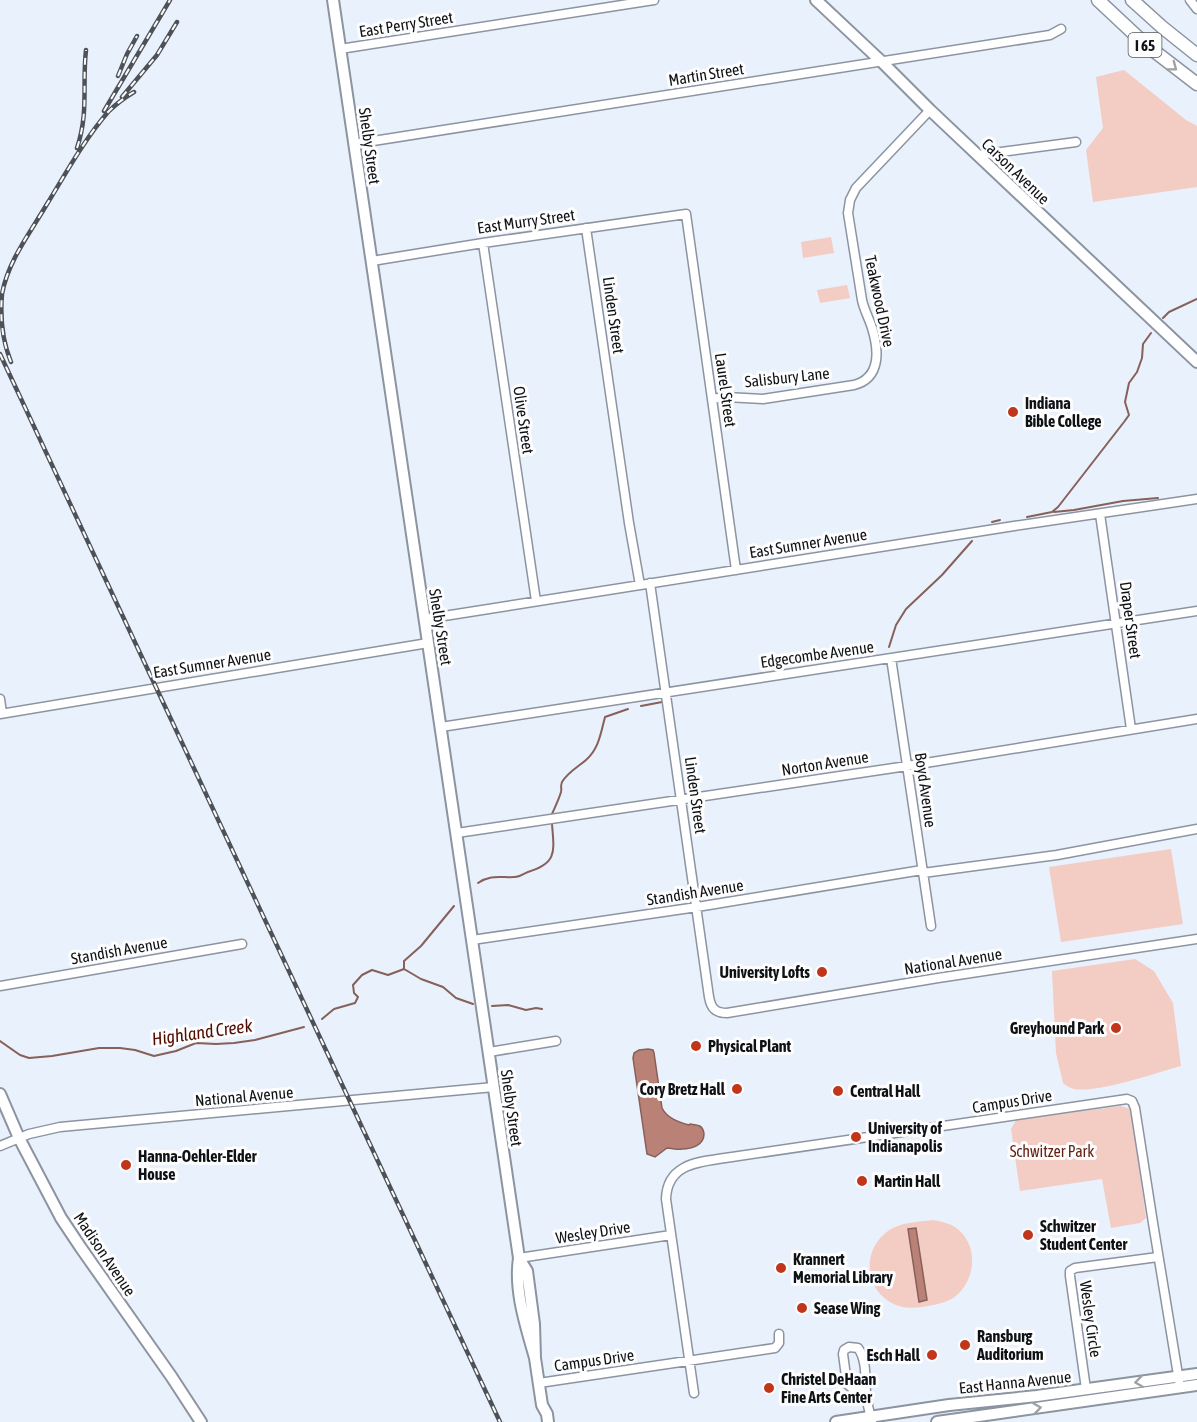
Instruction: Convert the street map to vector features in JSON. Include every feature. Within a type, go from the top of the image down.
[{"type":"highway","name":"I 65","points":[[1098,0],[1145,44],[1197,84]]},
{"type":"highway","name":"I 65","points":[[1132,0],[1197,55]]},
{"type":"main road","name":"Shelby Street","points":[[333,0],[519,1258],[517,1272],[522,1306],[539,1383],[542,1405],[541,1422]]},
{"type":"main road","name":"Carson Avenue","points":[[817,0],[1197,362]]},
{"type":"main road","name":"Madison Avenue","points":[[0,1094],[19,1138],[71,1233],[201,1422]]},
{"type":"main road","name":"East Hanna Avenue","points":[[937,1422],[1179,1382],[1197,1374]]},
{"type":"main road","name":"East Hanna Avenue","points":[[836,1422],[871,1419],[949,1405],[1086,1389],[1179,1382],[1197,1385]]},
{"type":"main road","name":"Shelby Street","points":[[542,1405],[548,1422]]},
{"type":"street","name":"East Perry Street","points":[[340,49],[654,0]]},
{"type":"street","points":[[1190,0],[1197,9]]},
{"type":"street","name":"Martin Street","points":[[354,144],[1050,35],[1061,29]]},
{"type":"street","name":"Teakwood Drive","points":[[865,380],[875,367],[877,355],[872,328],[862,300],[849,219],[850,200],[860,183],[930,110]]},
{"type":"street","points":[[978,155],[1076,142]]},
{"type":"street","name":"East Murry Street","points":[[372,261],[686,214]]},
{"type":"street","name":"Laurel Street","points":[[686,214],[736,570]]},
{"type":"street","name":"Linden Street","points":[[586,228],[640,585]]},
{"type":"street","name":"Olive Street","points":[[483,243],[536,601]]},
{"type":"street","name":"Salisbury Lane","points":[[712,399],[766,398],[854,384],[865,380]]},
{"type":"street","name":"East Sumner Avenue","points":[[425,619],[1197,499]]},
{"type":"street","name":"Draper Street","points":[[1100,514],[1131,729]]},
{"type":"street","name":"Linden Street","points":[[651,584],[709,998],[715,1010]]},
{"type":"street","name":"Edgecombe Avenue","points":[[441,727],[1197,611]]},
{"type":"street","name":"East Sumner Avenue","points":[[1,713],[428,643]]},
{"type":"street","name":"Boyd Avenue","points":[[891,658],[931,926]]},
{"type":"street","points":[[0,699],[1,713]]},
{"type":"street","name":"Norton Avenue","points":[[457,833],[907,766],[1197,719]]},
{"type":"street","name":"Standish Avenue","points":[[472,940],[923,871],[1057,855],[1197,829]]},
{"type":"street","name":"National Avenue","points":[[715,1010],[727,1013],[1197,939]]},
{"type":"street","name":"Standish Avenue","points":[[0,986],[242,944]]},
{"type":"street","points":[[489,1052],[556,1041]]},
{"type":"street","name":"National Avenue","points":[[0,1146],[46,1129],[60,1127],[494,1087]]},
{"type":"street","name":"Campus Drive","points":[[671,1235],[666,1201],[667,1191],[675,1175],[684,1167],[692,1164],[1127,1099],[1132,1101],[1135,1108],[1179,1382]]},
{"type":"street","points":[[671,1235],[694,1393]]},
{"type":"street","name":"Wesley Drive","points":[[519,1258],[671,1235]]},
{"type":"street","name":"Wesley Circle","points":[[1086,1389],[1070,1271],[1075,1268],[1158,1257]]},
{"type":"street","name":"Campus Drive","points":[[539,1383],[775,1348],[779,1343],[779,1334]]},
{"type":"street","points":[[865,1390],[853,1389],[847,1384],[843,1356],[844,1350],[849,1347],[858,1348],[862,1355],[865,1390],[871,1419]]},
{"type":"green space","points":[[1124,70],[1186,120],[1197,126],[1197,187],[1093,202],[1086,150],[1103,128],[1096,77]]},
{"type":"green space","points":[[831,237],[834,253],[803,258],[801,242]]},
{"type":"green space","points":[[847,285],[850,298],[820,303],[817,290]]},
{"type":"green space","points":[[1171,849],[1183,924],[1061,942],[1049,867]]},
{"type":"green space","name":"Greyhound Park","points":[[1135,959],[1154,971],[1173,1003],[1181,1066],[1093,1089],[1080,1090],[1069,1087],[1063,1083],[1056,1053],[1052,971]]},
{"type":"green space","name":"Schwitzer Park","points":[[1120,1106],[1131,1109],[1146,1218],[1140,1223],[1111,1228],[1102,1179],[1020,1191],[1011,1129],[1016,1120]]},
{"type":"green space","points":[[933,1220],[955,1227],[968,1242],[972,1260],[968,1279],[964,1288],[957,1295],[943,1302],[916,1308],[896,1305],[877,1291],[872,1281],[870,1259],[873,1249],[879,1239],[893,1228]]},
{"type":"shaded area","points":[[639,1050],[653,1050],[654,1053],[662,1108],[677,1121],[700,1126],[703,1129],[702,1141],[697,1146],[686,1149],[667,1148],[655,1157],[647,1154],[633,1058],[634,1053]]},
{"type":"shaded area","points":[[916,1228],[927,1300],[919,1302],[908,1229]]},
{"type":"waterway","name":"Highland Creek","points":[[1163,318],[1169,312],[1197,299]]},
{"type":"waterway","name":"Highland Creek","points":[[1027,517],[1052,512],[1058,507],[1129,415],[1125,402],[1129,383],[1137,372],[1142,358],[1143,344],[1151,333]]},
{"type":"waterway","points":[[1054,512],[1158,498]]},
{"type":"waterway","name":"Highland Creek","points":[[992,522],[1000,520]]},
{"type":"waterway","name":"Highland Creek","points":[[889,647],[896,625],[906,609],[942,575],[972,541]]},
{"type":"waterway","name":"Highland Creek","points":[[641,706],[662,702]]},
{"type":"waterway","name":"Highland Creek","points":[[552,814],[561,792],[562,782],[594,751],[605,717],[628,709]]},
{"type":"waterway","name":"Highland Creek","points":[[478,883],[492,877],[518,876],[545,864],[552,855],[552,824]]},
{"type":"waterway","name":"Highland Creek","points":[[404,969],[404,961],[421,946],[454,906]]},
{"type":"waterway","points":[[404,969],[421,979],[443,987],[456,998],[473,1004]]},
{"type":"waterway","name":"Highland Creek","points":[[322,1019],[334,1009],[355,1003],[358,997],[354,993],[353,985],[362,975],[372,970],[388,975],[404,969]]},
{"type":"waterway","points":[[492,1006],[508,1005],[526,1010],[542,1009]]},
{"type":"waterway","name":"Highland Creek","points":[[0,1041],[20,1055],[29,1058],[99,1048],[135,1050],[154,1056],[196,1043],[216,1044],[255,1040],[304,1027]]},
{"type":"railway","points":[[104,111],[170,0]]},
{"type":"railway","points":[[122,97],[157,55],[177,22]]},
{"type":"railway","points":[[118,76],[137,36]]},
{"type":"railway","points":[[77,148],[83,122],[86,50]]},
{"type":"railway","points":[[11,362],[2,329],[1,312],[2,294],[14,259],[91,134],[108,112],[134,92]]},
{"type":"railway","points":[[0,354],[500,1422]]},
{"type":"place","name":"Indiana Bible College","points":[[1013,412]]},
{"type":"place","name":"University Lofts","points":[[822,972]]},
{"type":"place","name":"Greyhound Park","points":[[1116,1028]]},
{"type":"place","name":"Physical Plant","points":[[696,1046]]},
{"type":"place","name":"Cory Bretz Hall","points":[[737,1089]]},
{"type":"place","name":"Central Hall","points":[[838,1091]]},
{"type":"place","name":"University of Indianapolis","points":[[856,1137]]},
{"type":"place","name":"Hanna-Oehler-Elder House","points":[[126,1165]]},
{"type":"place","name":"Martin Hall","points":[[862,1181]]},
{"type":"place","name":"Schwitzer Student Center","points":[[1028,1235]]},
{"type":"place","name":"Krannert Memorial Library","points":[[781,1268]]},
{"type":"place","name":"Sease Wing","points":[[802,1308]]},
{"type":"place","name":"Ransburg Auditorium","points":[[965,1345]]},
{"type":"place","name":"Esch Hall","points":[[932,1355]]},
{"type":"place","name":"Christel DeHaan Fine Arts Center","points":[[769,1388]]}]
